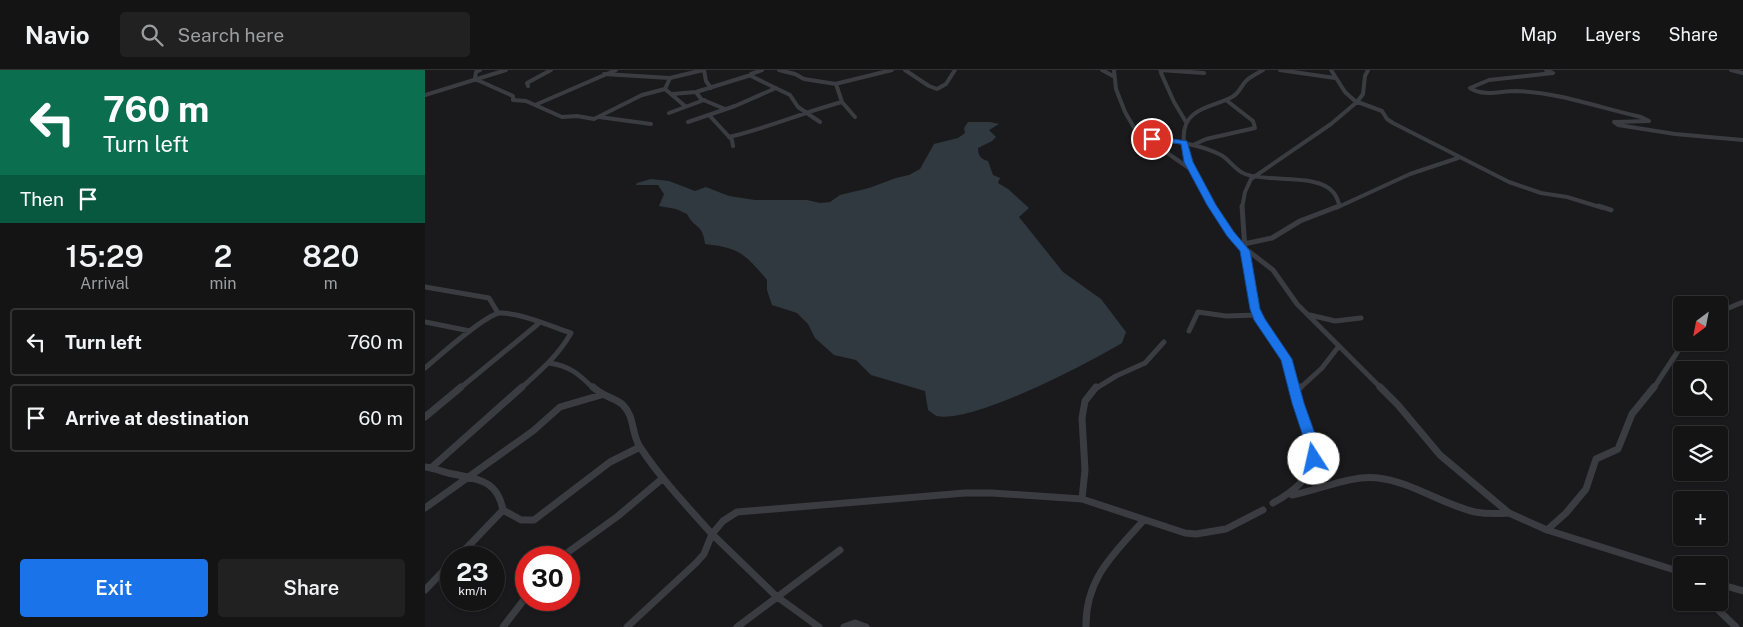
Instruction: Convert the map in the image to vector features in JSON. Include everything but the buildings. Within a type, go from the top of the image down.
[{"type":"street","points":[[473,79],[476,72],[480,70]]},
{"type":"street","points":[[425,96],[505,70]]},
{"type":"street","points":[[528,86],[527,83],[551,70]]},
{"type":"street","points":[[535,105],[616,70]]},
{"type":"street","points":[[604,74],[670,78],[704,70],[706,81],[711,88]]},
{"type":"street","points":[[672,94],[696,92],[711,88],[762,70]]},
{"type":"street","points":[[781,70],[792,70]]},
{"type":"street","points":[[781,70],[803,79],[835,84],[892,70]]},
{"type":"street","points":[[905,70],[921,79],[927,86],[935,89],[946,84],[955,70]]},
{"type":"street","points":[[1102,70],[1113,76]]},
{"type":"street","points":[[1114,70],[1113,76],[1116,89],[1125,112],[1137,131],[1194,171]]},
{"type":"street","points":[[1186,122],[1174,102],[1161,73],[1162,70],[1204,73]]},
{"type":"street","points":[[1263,70],[1245,81],[1239,92],[1227,100],[1201,110],[1186,122],[1184,127],[1184,142],[1187,156],[1220,218],[1245,247],[1273,269],[1285,289],[1306,314],[1409,416],[1440,456],[1509,513],[1547,530],[1673,569]]},
{"type":"street","points":[[1279,70],[1335,78]]},
{"type":"street","points":[[1331,70],[1345,92],[1357,102],[1382,111],[1387,119],[1393,123],[1458,158],[1518,185],[1541,192],[1567,196],[1611,210]]},
{"type":"street","points":[[1273,503],[1298,488],[1314,459],[1313,448],[1295,392],[1287,359],[1257,315],[1249,283],[1242,205],[1247,184],[1254,176],[1331,124],[1357,102],[1363,94],[1365,76],[1368,70]]},
{"type":"street","points":[[1546,70],[1553,72],[1503,78],[1481,83],[1470,88],[1478,92],[1514,91],[1565,97],[1649,120],[1614,122],[1618,125],[1675,134],[1743,140]]},
{"type":"street","points":[[1731,70],[1743,72]]},
{"type":"street","points":[[751,75],[790,95],[799,107],[820,122]]},
{"type":"street","points":[[665,89],[670,78]]},
{"type":"street","points":[[473,79],[513,96],[515,101],[525,100],[562,117],[598,117],[651,124]]},
{"type":"street","points":[[835,84],[838,87],[842,102],[855,117]]},
{"type":"street","points":[[688,122],[776,88]]},
{"type":"street","points":[[598,117],[643,94],[665,89],[685,106]]},
{"type":"street","points":[[696,92],[697,96],[725,109]]},
{"type":"street","points":[[669,113],[704,100]]},
{"type":"street","points":[[1193,145],[1206,139],[1255,128],[1253,121],[1227,100]]},
{"type":"street","points":[[729,137],[756,131],[806,112],[842,102]]},
{"type":"street","points":[[709,115],[733,141],[733,146]]},
{"type":"street","points":[[1143,137],[1184,142],[1193,145],[1222,156],[1238,170],[1254,176],[1279,181],[1301,181],[1324,187],[1332,191],[1340,206]]},
{"type":"street","points":[[1245,247],[1272,238],[1300,221],[1340,206],[1404,177],[1458,158]]},
{"type":"street","points":[[425,287],[489,298],[497,313]]},
{"type":"street","points":[[1728,308],[1743,302]]},
{"type":"street","points":[[1189,331],[1193,317],[1198,312],[1226,316],[1257,315]]},
{"type":"street","points":[[425,368],[428,362],[497,313],[511,314],[571,333],[563,347],[549,363],[428,468]]},
{"type":"street","points":[[1306,314],[1335,321],[1361,318]]},
{"type":"street","points":[[425,322],[470,331]]},
{"type":"street","points":[[425,417],[538,324]]},
{"type":"street","points":[[1081,499],[1085,470],[1082,418],[1085,401],[1096,387],[1145,363],[1164,342]]},
{"type":"street","points":[[1295,392],[1322,368],[1339,346]]},
{"type":"street","points":[[1547,530],[1566,513],[1586,489],[1596,459],[1618,449],[1632,414],[1659,382],[1665,369],[1679,351]]},
{"type":"street","points":[[549,363],[568,367],[581,376],[601,395],[624,405],[632,418],[633,433],[640,448],[677,496],[712,534],[776,596],[819,627]]},
{"type":"street","points":[[425,508],[533,431],[560,406],[601,395]]},
{"type":"street","points":[[428,468],[475,477],[490,486],[501,500],[503,510],[521,520],[534,520],[603,467],[640,448]]},
{"type":"street","points":[[577,546],[618,516],[663,478]]},
{"type":"street","points":[[1289,495],[1314,491],[1363,478],[1377,478],[1403,484],[1476,512],[1490,515],[1509,513]]},
{"type":"street","points":[[627,627],[696,563],[703,554],[712,534],[723,521],[737,512],[965,493],[992,493],[1081,499],[1185,533],[1213,533],[1234,526],[1263,510]]},
{"type":"street","points":[[468,546],[503,510]]},
{"type":"street","points":[[1086,627],[1084,610],[1086,600],[1097,577],[1144,520]]},
{"type":"street","points":[[737,627],[840,550]]},
{"type":"street","points":[[425,590],[440,574]]},
{"type":"street","points":[[1728,587],[1743,591]]},
{"type":"street","points":[[503,627],[516,611]]},
{"type":"street","points":[[1719,611],[1736,627]]},
{"type":"street","points":[[844,627],[855,624],[866,627]]},
{"type":"shaded area","points":[[968,122],[999,124],[989,130],[996,137],[978,148],[979,155],[988,161],[993,175],[1000,178],[998,183],[1008,189],[1029,208],[1019,217],[1063,272],[1101,299],[1126,332],[1122,343],[1058,377],[1002,402],[954,416],[937,416],[928,410],[925,391],[871,375],[856,360],[834,355],[815,338],[808,324],[797,313],[772,305],[767,290],[767,280],[747,258],[734,250],[705,244],[700,229],[687,214],[676,209],[659,206],[664,194],[658,185],[636,185],[651,179],[669,181],[695,191],[706,187],[729,196],[755,200],[830,202],[840,195],[909,175],[920,169],[934,144],[958,138],[965,133],[964,128]]},
{"type":"route","points":[[1152,139],[1184,142],[1189,162],[1211,205],[1235,240],[1245,251],[1255,309],[1260,320],[1287,359],[1298,403],[1313,448],[1314,459]]}]
